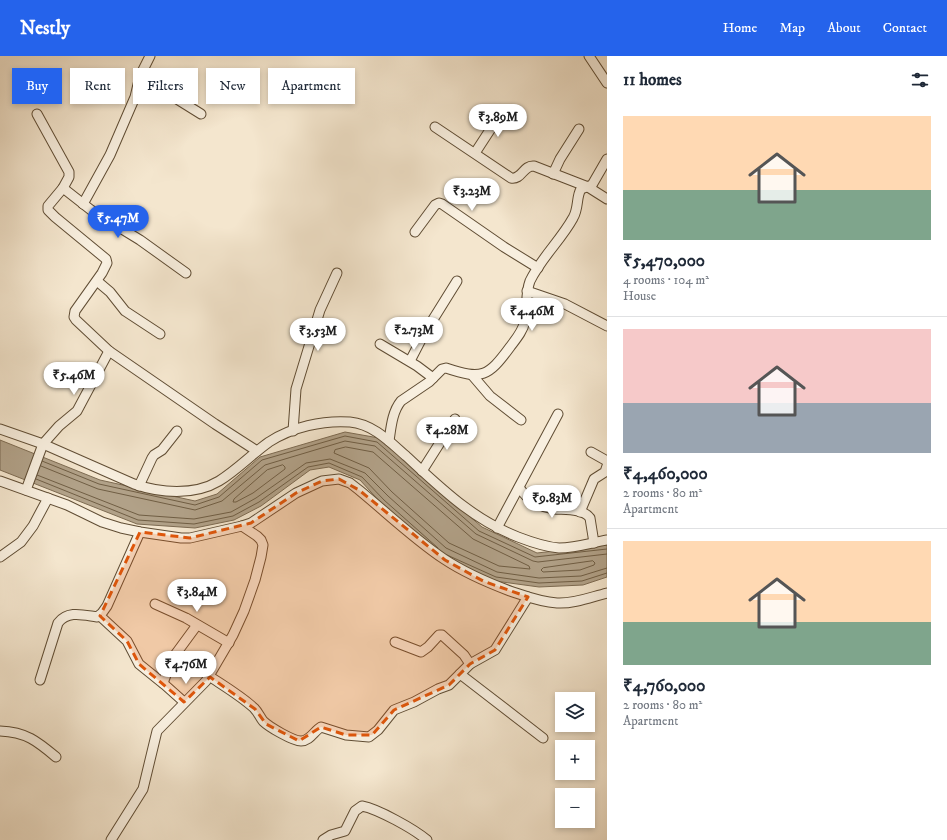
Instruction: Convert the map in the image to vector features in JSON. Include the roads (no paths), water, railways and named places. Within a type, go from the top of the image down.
[{"type":"street","points":[[144,68],[150,56]]},
{"type":"street","points":[[589,56],[607,83]]},
{"type":"street","points":[[82,204],[110,155],[133,102]]},
{"type":"street","points":[[185,104],[201,114]]},
{"type":"street","points":[[475,153],[503,110]]},
{"type":"street","points":[[37,114],[68,172],[69,177],[63,188],[48,206],[48,210],[106,259],[106,266],[75,311],[74,317],[109,351],[257,451]]},
{"type":"street","points":[[435,127],[511,178],[515,179],[518,177],[526,167],[529,166],[540,168],[588,187],[607,199]]},
{"type":"street","points":[[553,174],[560,159],[579,129]]},
{"type":"street","points":[[388,441],[394,414],[401,401],[434,378],[442,369],[446,368],[472,375],[492,369],[520,334],[525,321],[527,291],[538,268],[573,219],[576,212],[579,192],[581,189],[588,187],[596,180],[607,159]]},
{"type":"street","points":[[63,188],[82,204],[140,240],[186,273]]},
{"type":"street","points":[[415,232],[435,205],[439,203],[538,268]]},
{"type":"street","points":[[293,430],[296,389],[320,310],[337,272]]},
{"type":"street","points":[[96,281],[110,292],[125,311],[160,334]]},
{"type":"street","points":[[410,361],[424,334],[457,281]]},
{"type":"street","points":[[527,291],[565,304],[607,326]]},
{"type":"street","points":[[380,344],[410,361],[434,378]]},
{"type":"street","points":[[27,488],[43,445],[76,411],[109,351]]},
{"type":"street","points":[[472,375],[490,396],[521,420]]},
{"type":"street","points":[[497,528],[558,414]]},
{"type":"street","points":[[422,471],[455,419]]},
{"type":"street","points":[[0,429],[43,445],[139,486],[156,490],[176,492],[198,490],[219,481],[271,441],[293,430],[320,424],[351,422],[369,426],[457,502],[480,519],[497,528],[526,540],[552,547],[574,546],[607,540]]},
{"type":"street","points":[[139,486],[154,455],[162,450],[177,431]]},
{"type":"street","points":[[591,452],[607,462]]},
{"type":"street","points":[[580,512],[594,479],[605,472],[607,466]]},
{"type":"street","points":[[0,481],[27,488],[102,522],[140,532],[190,538],[242,526],[259,519],[296,493],[322,481],[339,479],[350,483],[432,551],[483,581],[528,597],[546,601],[568,602],[607,593]]},
{"type":"street","points":[[519,488],[531,500],[540,505],[588,514],[594,543]]},
{"type":"street","points":[[0,557],[21,542],[33,526],[48,498]]},
{"type":"street","points":[[111,840],[143,789],[157,731],[209,676],[229,643],[244,611],[255,580],[263,545],[261,540],[242,526]]},
{"type":"street","points":[[100,616],[110,599],[140,532]]},
{"type":"street","points":[[209,676],[255,709],[266,724],[285,736],[299,741],[304,741],[321,728],[346,735],[369,737],[378,730],[394,710],[414,702],[438,688],[449,685],[470,664],[495,650],[528,597]]},
{"type":"street","points":[[155,604],[186,618],[229,643]]},
{"type":"street","points":[[40,680],[58,623],[61,619],[68,615],[74,614],[97,617],[100,616],[127,641],[139,664],[184,702]]},
{"type":"street","points":[[163,683],[172,659],[197,625]]},
{"type":"street","points":[[395,642],[421,652],[439,635],[464,655],[470,664]]},
{"type":"street","points":[[460,674],[543,738]]},
{"type":"street","points":[[0,731],[16,733],[33,739],[56,757]]},
{"type":"street","points":[[323,840],[330,835],[345,831],[355,811],[362,806],[372,809],[410,828],[427,840]]},
{"type":"water","points":[[345,432],[379,438],[482,527],[537,553],[607,545],[607,577],[583,585],[539,587],[495,581],[441,556],[381,503],[360,480],[329,467],[310,470],[261,506],[234,520],[195,528],[137,524],[0,470],[0,440],[100,480],[195,501],[217,494],[260,457]]}]
